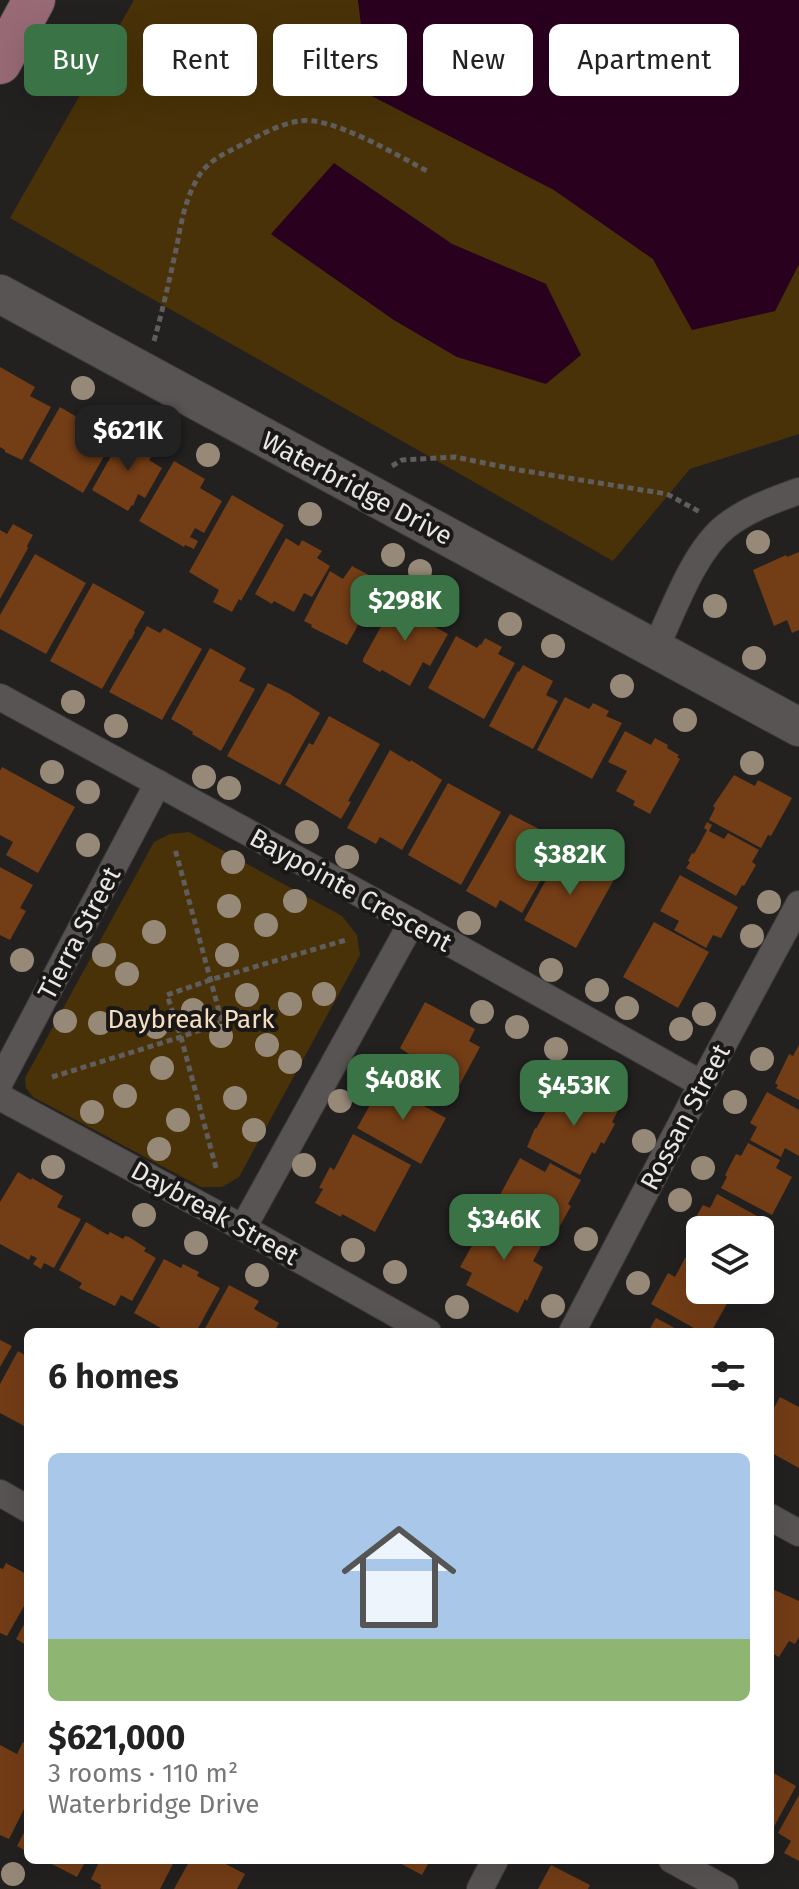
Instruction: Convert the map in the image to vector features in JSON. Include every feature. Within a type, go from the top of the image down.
[{"type":"main road","points":[[0,63],[34,0]]},
{"type":"street","name":"Waterbridge Drive","points":[[0,294],[799,727]]},
{"type":"street","points":[[655,649],[700,555],[725,527],[762,505],[799,491]]},
{"type":"street","name":"Baypointe Crescent","points":[[0,697],[702,1084]]},
{"type":"street","name":"Tierra Street","points":[[0,1082],[158,783]]},
{"type":"street","name":"Rossan Street","points":[[574,1328],[799,904]]},
{"type":"street","points":[[243,1228],[412,922]]},
{"type":"street","name":"Daybreak Street","points":[[0,1097],[421,1328]]},
{"type":"street","points":[[0,1493],[24,1507]]},
{"type":"street","points":[[774,1519],[799,1533]]},
{"type":"street","points":[[480,1889],[493,1864]]},
{"type":"street","points":[[679,1864],[725,1889]]},
{"type":"path","points":[[144,372],[162,314],[187,202],[207,164],[261,135],[300,121],[314,121],[354,135],[429,172]]},
{"type":"path","points":[[353,486],[402,460],[455,457],[667,494],[725,527]]},
{"type":"path","points":[[52,1077],[222,1022],[175,849]]},
{"type":"path","points":[[216,1168],[167,995],[346,940]]},
{"type":"green space","points":[[134,0],[358,0],[361,24],[273,24],[273,96],[372,96],[554,190],[653,259],[692,329],[775,311],[799,264],[799,434],[690,469],[613,561],[10,218],[79,96],[127,96],[127,24],[120,24]],"holes":[[[334,164],[452,244],[546,284],[457,357],[394,320],[272,235]]]},
{"type":"green space","name":"Daybreak Park","points":[[189,832],[342,916],[357,935],[360,955],[239,1177],[222,1187],[201,1187],[33,1097],[26,1088],[25,1078],[154,842],[170,834]]},
{"type":"shaded area","points":[[358,0],[799,0],[799,264],[775,311],[692,330],[653,259],[554,190],[372,96],[407,96],[407,24],[361,24]]},
{"type":"shaded area","points":[[334,163],[452,244],[546,284],[581,355],[546,384],[457,357],[394,320],[271,234]]},
{"type":"building","points":[[0,367],[35,387],[30,396],[51,407],[22,460],[0,447]]},
{"type":"building","points":[[60,407],[77,417],[79,412],[115,437],[83,493],[29,461]]},
{"type":"building","points":[[124,433],[155,451],[149,460],[162,468],[145,498],[138,494],[128,511],[92,490]]},
{"type":"building","points":[[174,461],[205,479],[200,488],[222,501],[204,533],[195,528],[190,537],[198,541],[194,549],[184,547],[139,521]]},
{"type":"building","points":[[232,495],[284,525],[232,612],[213,602],[219,590],[189,572]]},
{"type":"building","points":[[13,524],[33,535],[0,599],[0,530],[7,534]]},
{"type":"building","points":[[286,538],[299,546],[302,540],[322,551],[317,558],[330,566],[312,597],[304,593],[294,612],[255,594]]},
{"type":"building","points":[[799,552],[799,630],[792,633],[787,620],[774,626],[753,570]]},
{"type":"building","points":[[35,554],[86,583],[46,654],[0,629],[0,615]]},
{"type":"building","points":[[352,566],[382,582],[347,645],[304,621],[330,571],[343,579]]},
{"type":"building","points":[[93,583],[145,612],[102,689],[50,661]]},
{"type":"building","points":[[398,596],[428,613],[424,621],[448,634],[430,666],[423,662],[410,686],[363,662]]},
{"type":"building","points":[[147,626],[160,633],[164,628],[202,649],[162,720],[109,692]]},
{"type":"building","points":[[456,636],[477,648],[485,638],[502,647],[498,654],[515,663],[484,719],[428,688]]},
{"type":"building","points":[[210,648],[246,668],[239,681],[255,689],[221,751],[171,719]]},
{"type":"building","points":[[523,665],[553,681],[546,695],[558,701],[533,749],[489,726]]},
{"type":"building","points":[[268,683],[320,713],[280,785],[227,756]]},
{"type":"building","points":[[565,697],[589,709],[593,703],[609,711],[606,716],[622,723],[592,779],[537,750]]},
{"type":"building","points":[[329,716],[380,744],[341,819],[285,785]]},
{"type":"building","points":[[625,731],[651,745],[655,738],[679,755],[677,757],[680,759],[650,814],[616,791],[627,771],[608,762]]},
{"type":"building","points":[[390,750],[442,780],[402,850],[380,837],[376,844],[347,828]]},
{"type":"building","points":[[2,767],[75,807],[38,873],[6,855],[13,842],[0,835]]},
{"type":"building","points":[[734,775],[755,786],[758,780],[792,798],[761,848],[709,820],[715,808],[713,806]]},
{"type":"building","points":[[448,783],[501,812],[461,885],[408,855]]},
{"type":"building","points":[[510,814],[562,843],[522,913],[500,900],[496,908],[466,891]]},
{"type":"building","points":[[707,822],[712,825],[709,831],[724,839],[728,833],[759,850],[752,862],[756,865],[736,896],[686,868],[707,830],[704,828]]},
{"type":"building","points":[[564,847],[616,876],[576,948],[524,920]]},
{"type":"building","points":[[0,867],[33,885],[20,908],[26,911],[10,940],[0,935]]},
{"type":"building","points":[[680,875],[738,907],[721,938],[713,935],[706,948],[674,930],[679,921],[660,911]]},
{"type":"building","points":[[654,922],[709,952],[678,1008],[623,977]]},
{"type":"building","points":[[425,1002],[475,1029],[469,1041],[480,1047],[450,1104],[397,1076],[409,1054],[400,1048]]},
{"type":"building","points":[[799,1045],[799,1100],[776,1088],[778,1085],[775,1083],[789,1054],[793,1056]]},
{"type":"building","points":[[395,1079],[426,1096],[422,1105],[446,1118],[421,1164],[357,1128],[374,1098],[382,1102]]},
{"type":"building","points":[[576,1084],[620,1107],[604,1144],[601,1142],[595,1154],[592,1152],[580,1175],[527,1147],[558,1089],[570,1095]]},
{"type":"building","points":[[767,1092],[799,1110],[799,1156],[785,1148],[781,1157],[750,1140],[757,1127],[750,1123]]},
{"type":"building","points":[[353,1134],[411,1165],[375,1232],[315,1203],[330,1167],[334,1170]]},
{"type":"building","points":[[748,1143],[780,1160],[776,1168],[792,1177],[772,1215],[721,1188],[736,1154],[741,1156]]},
{"type":"building","points":[[520,1158],[545,1172],[550,1163],[581,1180],[555,1235],[495,1204]]},
{"type":"building","points":[[18,1172],[63,1196],[57,1207],[81,1219],[54,1268],[44,1263],[41,1269],[33,1264],[37,1258],[31,1255],[29,1260],[0,1244],[0,1202]]},
{"type":"building","points":[[717,1194],[757,1216],[697,1216],[703,1205],[710,1208]]},
{"type":"building","points":[[492,1210],[545,1239],[533,1261],[543,1267],[518,1313],[466,1285],[472,1273],[460,1267]]},
{"type":"building","points":[[86,1222],[108,1235],[110,1232],[123,1239],[129,1237],[156,1258],[132,1301],[121,1295],[115,1306],[79,1288],[82,1283],[59,1270]]},
{"type":"building","points":[[686,1257],[686,1304],[727,1304],[713,1328],[694,1328],[651,1304],[668,1273],[675,1277]]},
{"type":"building","points":[[164,1259],[181,1268],[183,1264],[199,1272],[197,1276],[220,1288],[198,1328],[161,1328],[134,1313]]},
{"type":"building","points":[[229,1285],[259,1301],[254,1309],[279,1323],[276,1328],[205,1328]]},
{"type":"building","points":[[656,1318],[675,1328],[650,1328]]},
{"type":"building","points":[[0,1340],[12,1346],[0,1367]]},
{"type":"building","points":[[18,1351],[24,1355],[24,1426],[0,1413],[0,1384]]},
{"type":"building","points":[[780,1397],[799,1407],[799,1468],[774,1454],[774,1408]]},
{"type":"building","points":[[6,1563],[24,1573],[24,1606],[7,1636],[0,1633],[0,1568],[3,1569]]},
{"type":"building","points":[[774,1590],[799,1601],[799,1637],[795,1644],[789,1641],[779,1657],[774,1654]]},
{"type":"building","points":[[24,1624],[24,1644],[16,1639]]},
{"type":"building","points":[[23,1742],[24,1809],[9,1839],[0,1835],[0,1745],[17,1754]]},
{"type":"building","points":[[774,1773],[796,1786],[774,1827]]},
{"type":"building","points":[[799,1795],[799,1861],[784,1853],[791,1841],[778,1833]]},
{"type":"building","points":[[24,1833],[24,1850],[17,1846]]},
{"type":"building","points":[[52,1864],[84,1864],[77,1877]]},
{"type":"building","points":[[98,1864],[173,1864],[160,1889],[102,1889],[91,1879]]},
{"type":"building","points":[[188,1864],[226,1864],[245,1874],[237,1889],[174,1889]]},
{"type":"building","points":[[401,1864],[428,1864],[422,1875]]},
{"type":"building","points":[[551,1865],[590,1885],[588,1889],[538,1889]]}]
